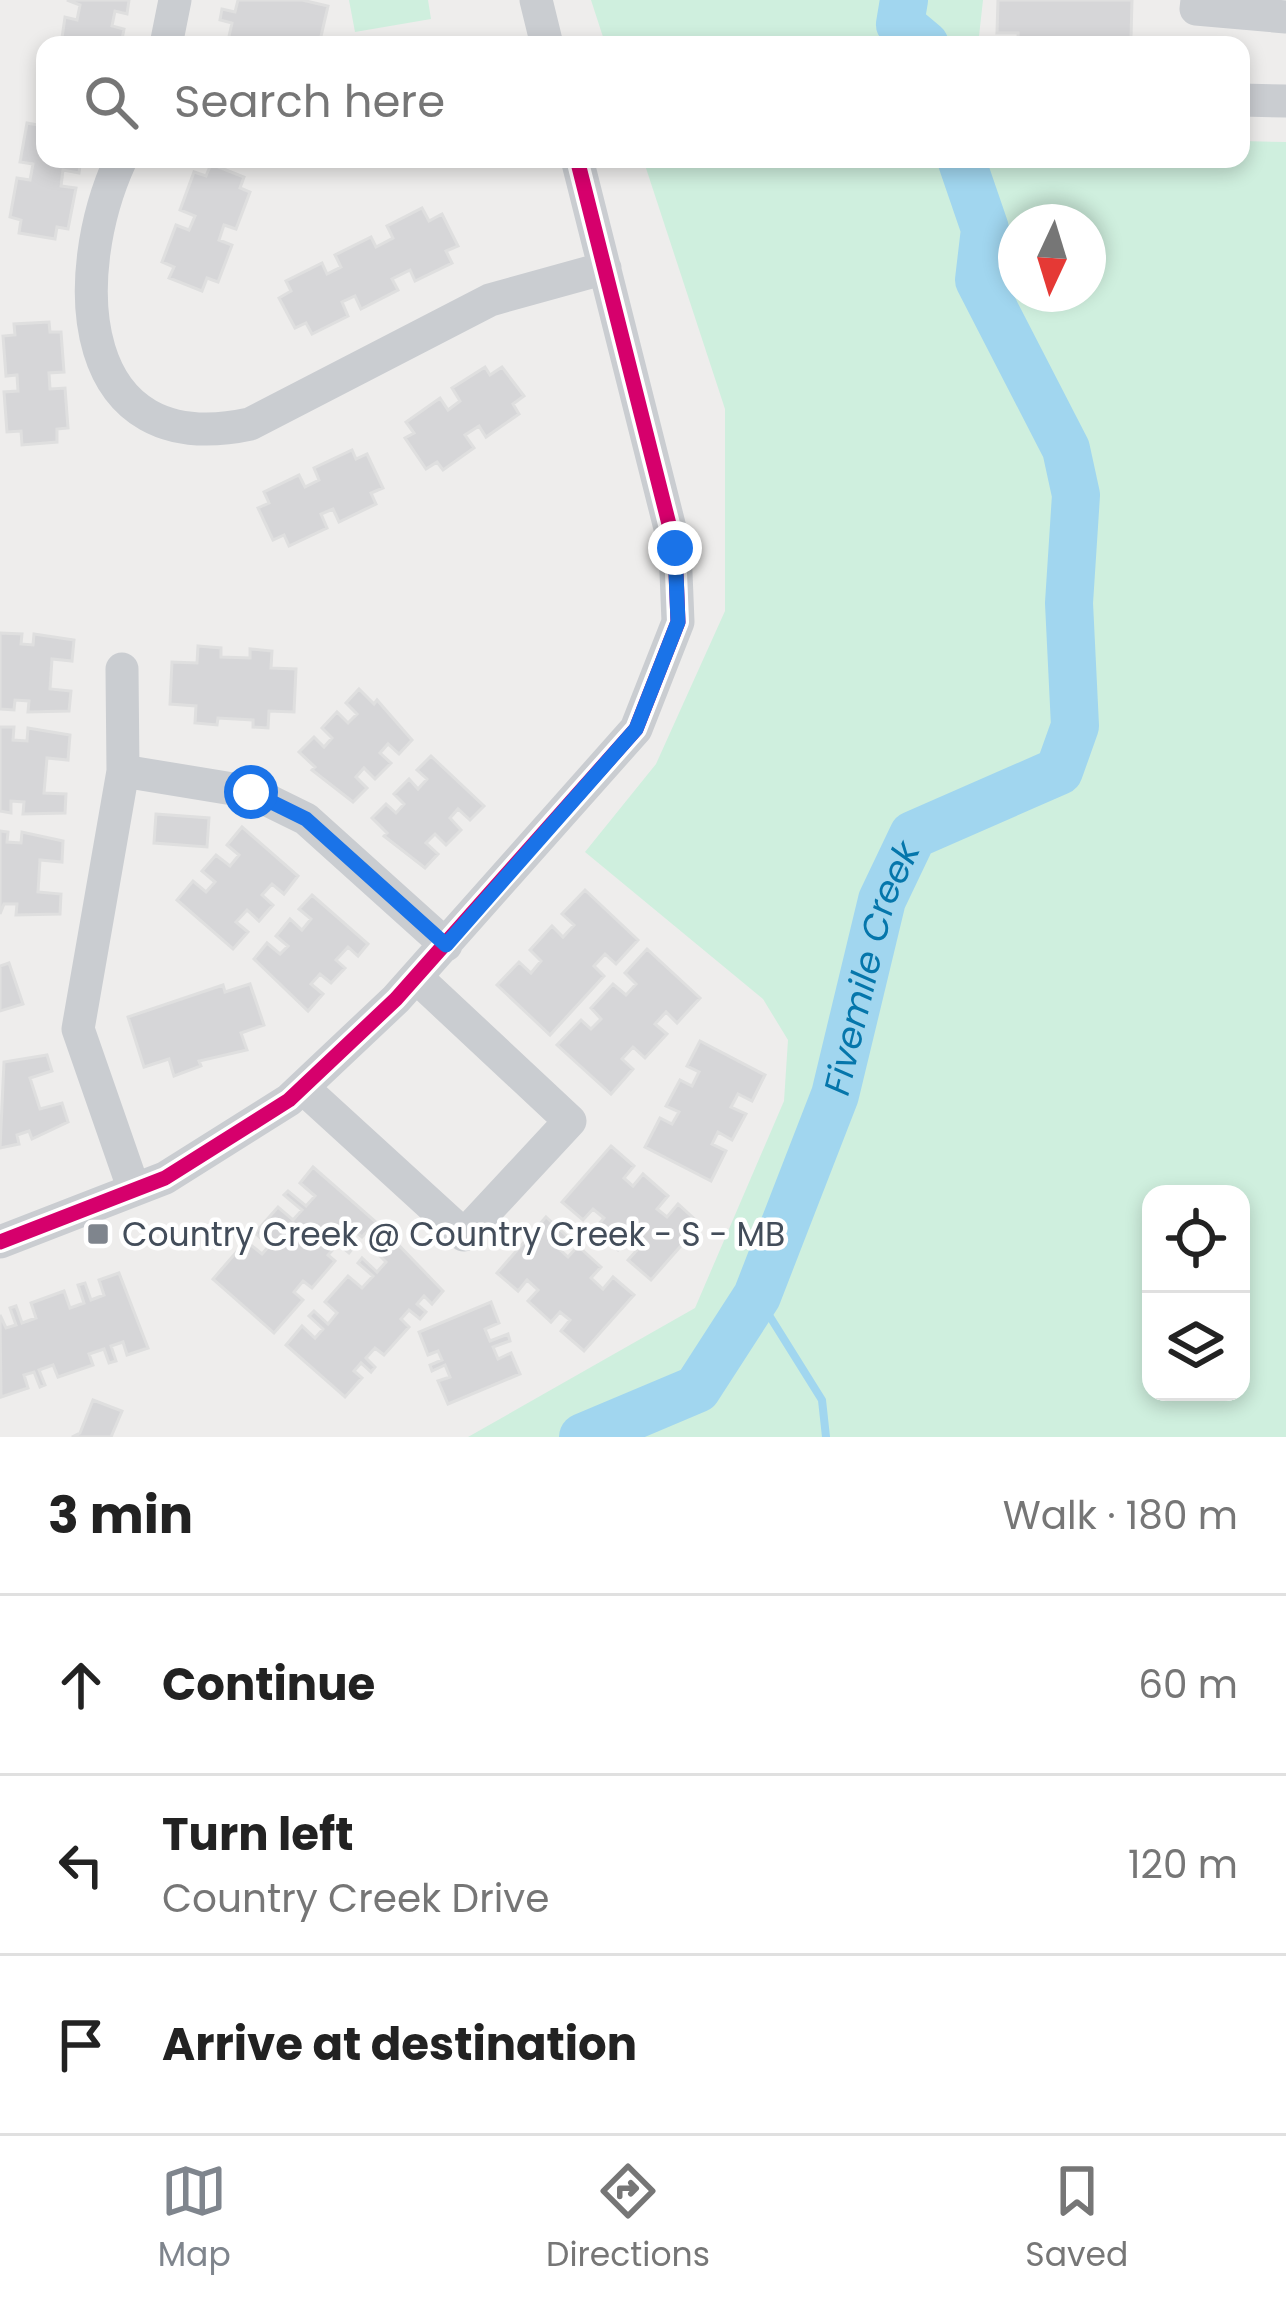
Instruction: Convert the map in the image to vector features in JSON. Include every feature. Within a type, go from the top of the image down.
[{"type":"street","points":[[168,36],[176,0]]},
{"type":"street","points":[[536,0],[545,36]]},
{"type":"street","points":[[1197,0],[1196,9],[1286,17]]},
{"type":"street","points":[[1250,100],[1286,101]]},
{"type":"street","points":[[117,168],[88,284],[95,341],[124,399],[160,425],[211,432],[250,424],[490,300],[605,268]]},
{"type":"street","points":[[0,1242],[164,1178],[303,1088],[446,945],[636,729],[678,622],[675,548],[579,168]]},
{"type":"street","points":[[122,669],[123,770],[78,1029],[134,1190]]},
{"type":"street","points":[[123,770],[251,792],[306,819],[446,945]]},
{"type":"street","points":[[303,1088],[464,1234],[570,1121],[416,977]]},
{"type":"green space","points":[[349,0],[428,0],[431,19],[355,32]]},
{"type":"green space","points":[[591,0],[983,0],[979,36],[603,36]]},
{"type":"green space","points":[[1250,141],[1286,142],[1286,1437],[468,1437],[695,1308],[784,1101],[788,1040],[763,999],[585,852],[656,764],[725,611],[725,409],[646,168],[1250,168]]},
{"type":"building","points":[[67,0],[129,0],[127,14],[115,11],[112,26],[124,29],[123,36],[62,36],[65,17],[77,20],[80,5]]},
{"type":"building","points":[[238,0],[302,0],[328,6],[321,36],[229,36],[232,23],[220,20],[222,9],[235,12]]},
{"type":"building","points":[[998,0],[1132,0],[1131,36],[997,33]]},
{"type":"building","points":[[27,123],[36,125],[36,168],[80,168],[79,173],[63,170],[61,186],[76,188],[68,229],[57,227],[55,239],[19,233],[21,220],[10,217],[17,178],[30,180],[33,164],[20,162]]},
{"type":"building","points":[[209,168],[221,168],[244,177],[240,188],[250,192],[236,229],[224,225],[219,240],[232,245],[218,282],[207,278],[202,291],[169,278],[174,267],[162,262],[176,225],[189,230],[195,216],[180,210],[194,172],[206,176]]},
{"type":"building","points":[[422,208],[429,221],[442,214],[458,246],[446,251],[452,263],[415,281],[410,270],[392,279],[398,290],[361,309],[355,296],[342,302],[348,316],[312,334],[306,323],[295,328],[279,298],[291,291],[286,281],[322,263],[327,274],[341,267],[335,255],[371,237],[376,247],[393,238],[387,226]]},
{"type":"building","points":[[49,322],[50,332],[61,332],[64,372],[49,373],[50,389],[65,388],[68,428],[57,429],[57,442],[22,445],[21,431],[7,432],[4,392],[18,391],[17,375],[6,376],[3,336],[15,335],[14,324]]},
{"type":"building","points":[[485,367],[490,375],[502,367],[524,396],[513,404],[519,414],[486,437],[479,426],[465,435],[474,448],[443,470],[437,462],[426,469],[405,438],[414,433],[406,422],[440,398],[448,410],[460,401],[452,388]]},
{"type":"building","points":[[352,450],[356,459],[367,454],[383,488],[371,493],[376,504],[339,522],[333,509],[321,514],[327,528],[289,546],[284,535],[273,540],[258,508],[269,503],[264,492],[299,475],[305,487],[319,480],[314,468]]},
{"type":"building","points":[[0,633],[22,634],[21,644],[33,645],[34,634],[74,640],[72,661],[52,659],[50,689],[71,691],[69,711],[28,712],[29,701],[15,700],[14,710],[0,709]]},
{"type":"building","points":[[198,646],[221,648],[221,657],[250,658],[250,649],[272,651],[271,668],[296,669],[294,712],[269,711],[268,728],[253,727],[253,720],[218,718],[217,725],[195,723],[196,706],[170,704],[172,662],[197,663]]},
{"type":"building","points":[[359,689],[374,704],[377,700],[412,740],[399,754],[388,744],[380,753],[391,763],[375,779],[364,768],[356,777],[367,788],[353,802],[312,770],[315,767],[299,752],[314,737],[324,747],[332,738],[322,728],[337,712],[348,723],[357,714],[346,703]]},
{"type":"building","points":[[0,727],[14,727],[13,740],[27,741],[28,728],[70,735],[68,760],[47,758],[44,793],[66,794],[65,813],[23,814],[24,802],[11,801],[11,813],[0,811]]},
{"type":"building","points":[[431,756],[484,806],[470,820],[458,809],[450,818],[461,830],[446,845],[435,834],[426,843],[438,854],[425,868],[384,836],[387,833],[372,818],[386,804],[396,813],[404,804],[394,794],[409,779],[418,789],[427,779],[417,770]]},
{"type":"building","points":[[156,814],[209,818],[207,847],[154,843]]},
{"type":"building","points":[[242,827],[298,876],[284,894],[272,884],[262,895],[273,905],[259,921],[247,910],[236,922],[248,932],[233,949],[177,900],[193,881],[206,892],[215,882],[202,871],[216,855],[230,866],[239,855],[227,845]]},
{"type":"building","points":[[0,831],[8,832],[7,842],[21,843],[22,832],[63,841],[62,862],[40,860],[38,892],[61,894],[60,914],[16,915],[17,904],[4,904],[0,914]]},
{"type":"building","points":[[585,890],[638,940],[616,964],[605,954],[594,966],[604,976],[550,1035],[497,985],[519,962],[531,973],[541,961],[530,950],[552,926],[563,937],[574,925],[562,914]]},
{"type":"building","points":[[312,895],[368,944],[358,956],[348,947],[336,960],[345,968],[331,983],[320,974],[311,984],[323,994],[308,1011],[254,959],[267,943],[280,954],[288,946],[276,936],[290,919],[302,930],[311,919],[299,909]]},
{"type":"building","points":[[647,949],[700,998],[677,1023],[666,1012],[655,1024],[667,1034],[645,1058],[633,1047],[622,1059],[633,1069],[611,1094],[557,1045],[581,1020],[591,1029],[601,1019],[591,1008],[613,984],[626,995],[636,984],[625,973]]},
{"type":"building","points":[[9,963],[23,1004],[0,1011],[0,966]]},
{"type":"building","points":[[250,984],[264,1025],[241,1033],[247,1050],[199,1061],[201,1066],[174,1076],[169,1059],[144,1067],[128,1017],[223,985],[225,992]]},
{"type":"building","points":[[700,1041],[765,1075],[752,1101],[738,1094],[731,1107],[746,1114],[732,1140],[718,1132],[712,1144],[726,1151],[711,1181],[645,1147],[660,1118],[672,1124],[679,1112],[666,1106],[680,1080],[692,1086],[699,1072],[687,1066]]},
{"type":"building","points":[[47,1055],[52,1071],[30,1078],[40,1109],[62,1103],[68,1122],[32,1139],[29,1131],[17,1135],[19,1144],[0,1148],[4,1062]]},
{"type":"building","points":[[611,1146],[634,1166],[624,1178],[633,1186],[643,1174],[668,1196],[657,1209],[667,1217],[678,1204],[700,1224],[651,1280],[628,1260],[637,1250],[627,1240],[618,1250],[594,1230],[604,1218],[593,1209],[583,1220],[562,1202]]},
{"type":"building","points":[[313,1167],[376,1222],[362,1237],[353,1230],[349,1234],[358,1242],[349,1253],[338,1244],[328,1255],[335,1261],[312,1288],[303,1281],[294,1292],[303,1300],[274,1333],[213,1279],[246,1241],[262,1254],[269,1246],[255,1233],[278,1207],[293,1220],[302,1210],[284,1195],[288,1191],[306,1206],[315,1196],[300,1183]]},
{"type":"building","points":[[546,1217],[568,1237],[558,1248],[568,1257],[578,1246],[601,1267],[591,1278],[603,1289],[613,1277],[634,1295],[584,1351],[561,1331],[570,1320],[560,1312],[551,1322],[528,1301],[538,1290],[527,1280],[518,1291],[497,1273]]},
{"type":"building","points":[[388,1234],[443,1291],[432,1304],[424,1296],[417,1304],[426,1312],[420,1319],[409,1310],[401,1319],[409,1327],[384,1355],[375,1348],[366,1358],[375,1367],[371,1372],[361,1363],[354,1371],[362,1378],[345,1397],[286,1345],[302,1326],[315,1338],[323,1329],[309,1316],[314,1311],[328,1324],[337,1313],[325,1302],[348,1276],[362,1288],[373,1276],[358,1263],[362,1258],[377,1272],[386,1262],[374,1250]]},
{"type":"building","points":[[119,1273],[148,1348],[127,1355],[123,1342],[111,1346],[116,1361],[109,1363],[104,1349],[89,1354],[93,1365],[58,1377],[53,1365],[39,1370],[45,1385],[40,1387],[34,1372],[24,1375],[28,1388],[1,1397],[0,1315],[6,1328],[16,1325],[10,1308],[16,1306],[22,1323],[36,1318],[31,1303],[64,1291],[70,1308],[84,1303],[78,1285],[85,1283],[91,1300],[104,1295],[99,1280]]},
{"type":"building","points":[[491,1302],[499,1323],[485,1329],[490,1341],[508,1334],[510,1341],[493,1347],[498,1359],[511,1353],[520,1374],[448,1404],[438,1381],[450,1377],[445,1365],[432,1371],[430,1365],[442,1360],[438,1351],[428,1355],[419,1332]]},
{"type":"building","points":[[93,1400],[122,1411],[111,1437],[72,1437],[80,1433]]},
{"type":"waterway","name":"Fivemile Creek","points":[[904,0],[900,24],[914,36]]},
{"type":"waterway","name":"Fivemile Creek","points":[[583,1437],[697,1389],[757,1296],[835,1095],[882,900],[913,835],[1059,771],[1075,726],[1069,603],[1076,495],[1066,449],[979,280],[985,229],[964,168]]},
{"type":"waterway","points":[[757,1296],[822,1400],[826,1437]]},
{"type":"cycle path","points":[[0,1242],[165,1178],[289,1100],[396,999],[636,729],[678,622],[675,548],[579,168]]},
{"type":"place","name":"Country Creek @ Country Creek - S - MB","points":[[98,1234]]},
{"type":"route","points":[[251,792],[306,819],[446,945],[636,729],[678,622],[675,548]]}]
